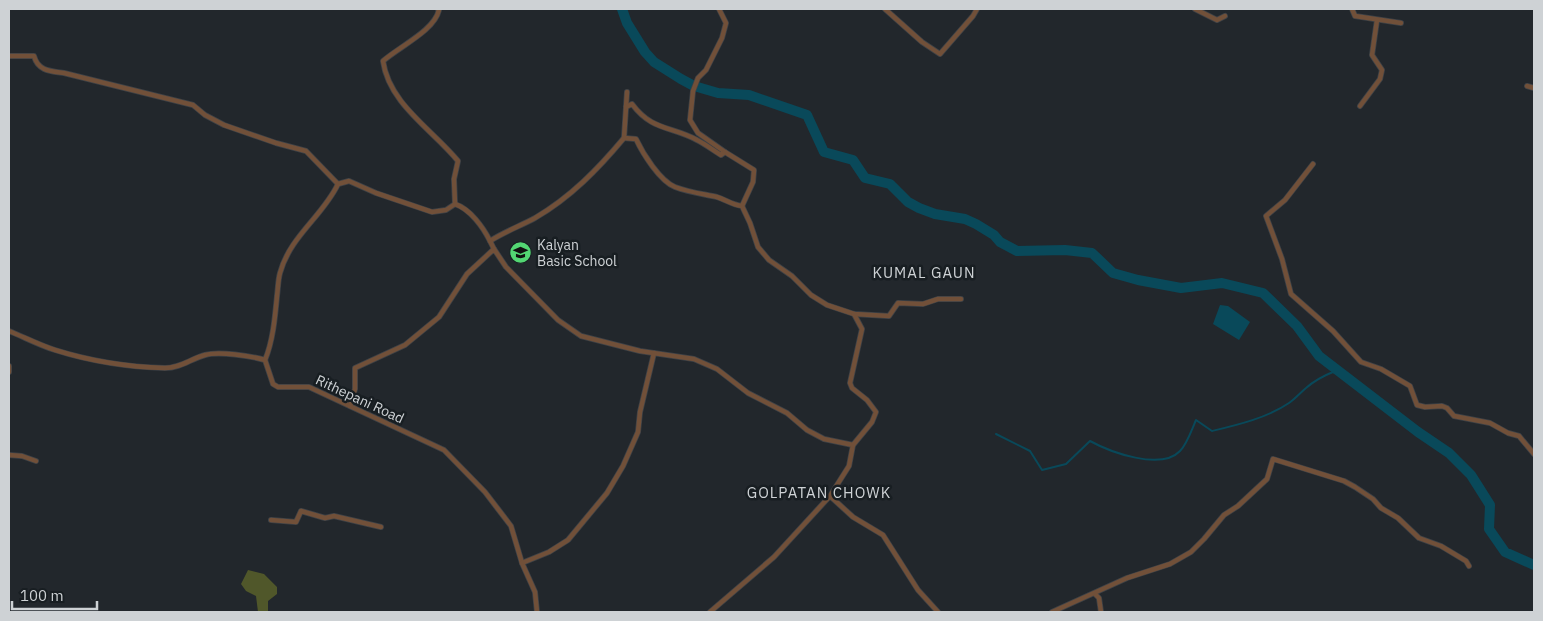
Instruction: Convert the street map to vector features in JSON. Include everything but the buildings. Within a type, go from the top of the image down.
[{"type":"street","points":[[438,9],[437,19],[383,61],[385,73],[396,94],[411,113],[448,148],[458,161],[454,179],[455,204]]},
{"type":"street","points":[[719,9],[726,23],[722,38],[706,70],[698,78],[693,90],[690,120],[698,132],[754,170],[753,182],[742,206],[758,247],[769,260],[792,276],[811,295],[827,305],[854,314],[889,316],[898,304],[923,304],[938,299],[961,298]]},
{"type":"street","points":[[885,9],[922,42],[940,54],[977,9]]},
{"type":"street","points":[[1195,9],[1218,20],[1225,16]]},
{"type":"street","points":[[1352,9],[1355,16],[1401,23]]},
{"type":"street","points":[[1360,106],[1382,74],[1382,70],[1372,55],[1377,20]]},
{"type":"street","points":[[9,56],[34,56],[36,63],[43,70],[64,73],[192,104],[205,116],[224,125],[306,151],[338,184]]},
{"type":"street","points":[[1527,86],[1534,88]]},
{"type":"street","points":[[490,241],[535,217],[572,191],[597,170],[624,138],[627,92]]},
{"type":"street","points":[[626,107],[632,104],[640,115],[652,124],[697,139],[721,155],[725,152]]},
{"type":"street","points":[[624,138],[636,139],[646,158],[672,186],[725,200],[733,205],[742,206]]},
{"type":"street","points":[[1313,164],[1285,200],[1266,216],[1282,259],[1292,294],[1333,331],[1361,362],[1381,369],[1410,386],[1417,405],[1425,407],[1442,406],[1447,408],[1454,416],[1490,423],[1508,433],[1519,436],[1534,454]]},
{"type":"street","points":[[9,331],[54,350],[86,358],[132,365],[166,368],[184,365],[203,356],[213,354],[252,356],[265,360],[272,336],[280,274],[288,253],[302,231],[332,196],[338,184],[349,181],[376,193],[432,212],[446,210],[455,204]]},
{"type":"street","points":[[455,204],[463,207],[473,218],[506,267],[558,320],[581,336],[640,351],[694,359],[717,369],[748,393],[787,414],[807,430],[824,439],[853,445]]},
{"type":"street","points":[[350,406],[355,389],[355,368],[405,345],[439,317],[467,274],[494,249]]},
{"type":"street","points":[[710,612],[774,557],[830,496],[849,466],[853,445],[872,422],[876,412],[867,400],[852,388],[850,383],[862,330],[854,314]]},
{"type":"street","points":[[522,563],[549,552],[568,540],[606,493],[623,466],[638,432],[640,412],[654,353]]},
{"type":"street","name":"Rithepani Road","points":[[265,360],[273,384],[278,388],[309,386],[444,450],[485,492],[511,526],[522,563],[535,592],[537,612]]},
{"type":"street","points":[[9,366],[9,372]]},
{"type":"street","points":[[9,455],[22,456],[36,461]]},
{"type":"street","points":[[1052,612],[1127,578],[1170,564],[1191,552],[1224,515],[1238,506],[1267,479],[1273,459],[1344,481],[1355,487],[1373,499],[1381,508],[1398,518],[1419,538],[1442,546],[1466,561],[1469,566]]},
{"type":"street","points":[[830,496],[853,517],[883,535],[918,590],[938,612]]},
{"type":"street","points":[[271,520],[296,522],[301,512],[326,518],[334,516],[381,527]]},
{"type":"street","points":[[1095,594],[1099,598],[1101,612]]},
{"type":"green space","points":[[248,570],[264,574],[277,587],[277,594],[268,601],[268,612],[258,612],[256,596],[246,591],[241,584]]},
{"type":"water","points":[[1220,305],[1228,306],[1250,322],[1239,340],[1213,324]]},
{"type":"waterway","points":[[622,9],[627,23],[645,52],[654,62],[694,86],[718,93],[749,95],[807,115],[824,152],[853,160],[865,178],[890,184],[908,202],[919,208],[935,214],[965,219],[994,235],[1000,242],[1017,251],[1065,250],[1092,253],[1113,273],[1138,280],[1181,288],[1222,283],[1263,293],[1297,326],[1319,356],[1418,432],[1449,453],[1471,475],[1490,505],[1489,529],[1505,552],[1534,565]]},
{"type":"waterway","points":[[996,434],[1030,451],[1042,470],[1066,464],[1090,441],[1135,458],[1161,459],[1171,457],[1183,448],[1196,420],[1212,431],[1242,423],[1262,417],[1280,408],[1312,383],[1333,372],[1347,377]]},
{"type":"place","name":"Kalyan Basic School","points":[[521,253]]},
{"type":"district","name":"KUMAL GAUN","points":[[924,272]]},
{"type":"district","name":"GOLPATAN CHOWK","points":[[819,492]]}]
